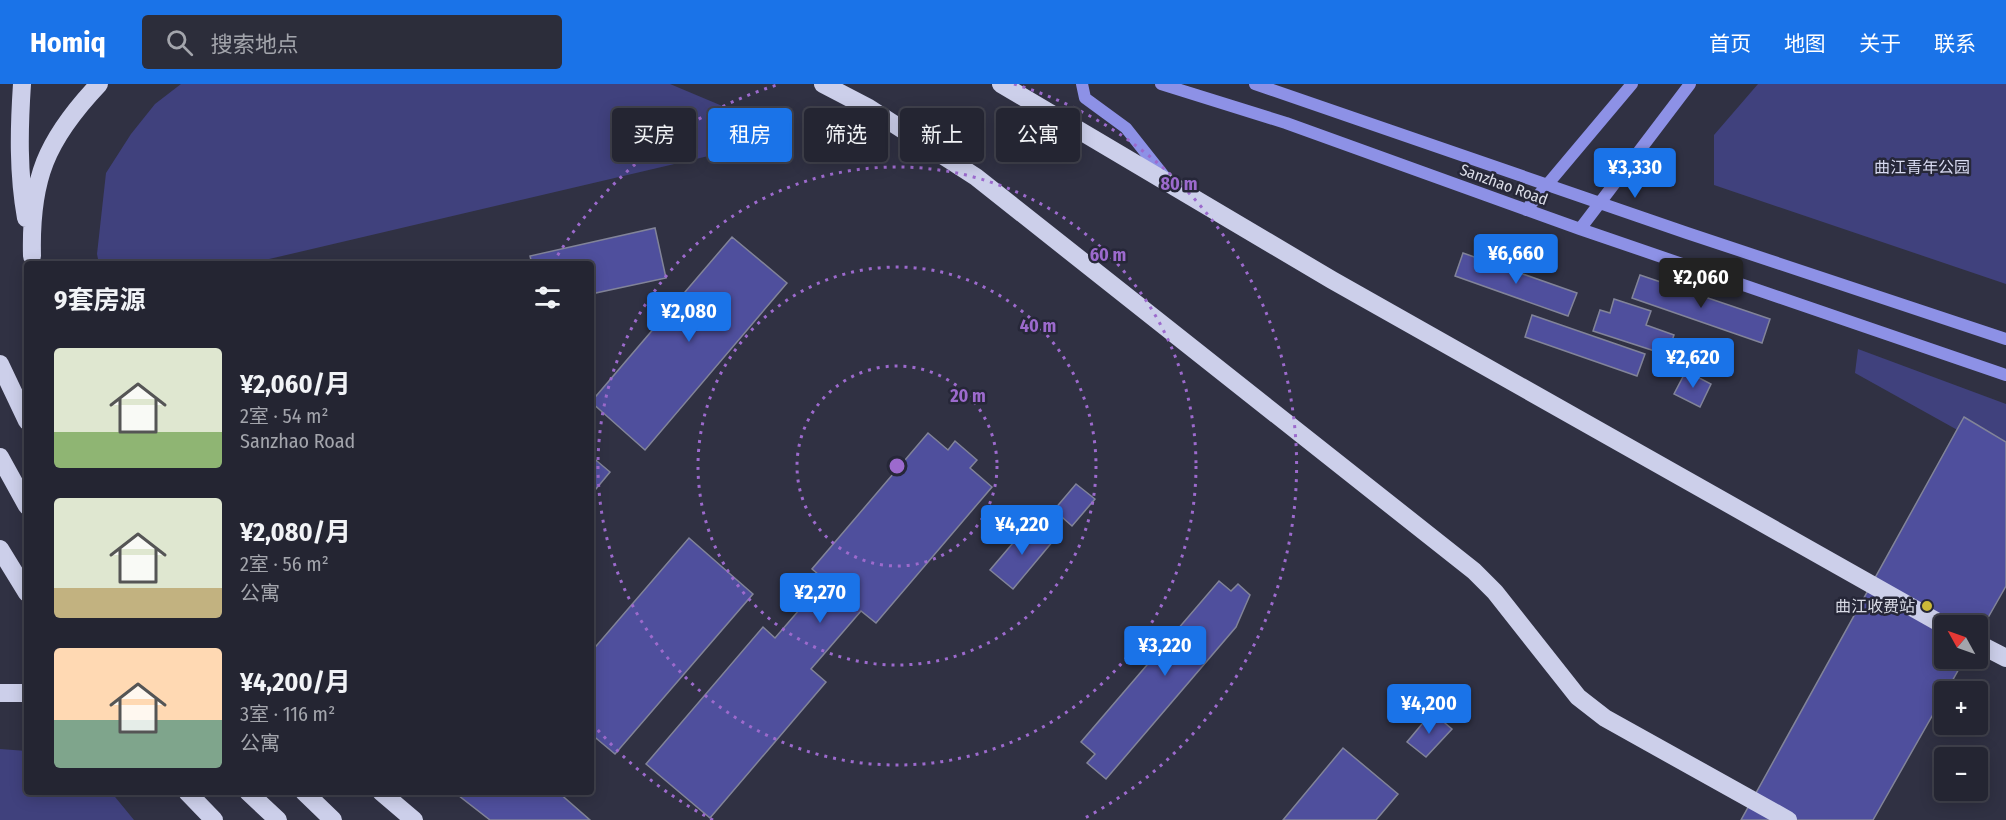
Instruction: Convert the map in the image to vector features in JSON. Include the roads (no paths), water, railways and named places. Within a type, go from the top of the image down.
[{"type":"highway","points":[[22,84],[18,131],[23,200],[33,260]]},
{"type":"highway","points":[[33,260],[31,223],[39,174],[65,124],[99,84]]},
{"type":"highway","points":[[823,84],[869,108],[976,177],[1474,571],[1494,592],[1578,697],[1605,718],[1786,819]]},
{"type":"highway","points":[[1001,84],[1332,280],[1934,620]]},
{"type":"highway","points":[[0,364],[24,415]]},
{"type":"highway","points":[[0,457],[24,501]]},
{"type":"highway","points":[[0,549],[24,588]]},
{"type":"highway","points":[[1988,649],[2006,658]]},
{"type":"highway","points":[[0,693],[24,693]]},
{"type":"highway","points":[[190,795],[213,820]]},
{"type":"highway","points":[[251,795],[278,820]]},
{"type":"highway","points":[[307,795],[333,820]]},
{"type":"highway","points":[[385,795],[414,820]]},
{"type":"street","points":[[1082,84],[1085,98],[1126,128],[1170,184]]},
{"type":"street","name":"Sanzhao Road","points":[[1161,84],[1286,123],[1580,229],[2006,375]]},
{"type":"street","name":"Sanzhao Road","points":[[1255,84],[1599,203],[2006,339]]},
{"type":"street","points":[[1526,210],[1632,84]]},
{"type":"street","points":[[1580,229],[1690,84]]},
{"type":"place","name":"曲江收费站","points":[[1927,606]]},
{"type":"park label","name":"曲江青年公园","points":[[1922,167]]}]
